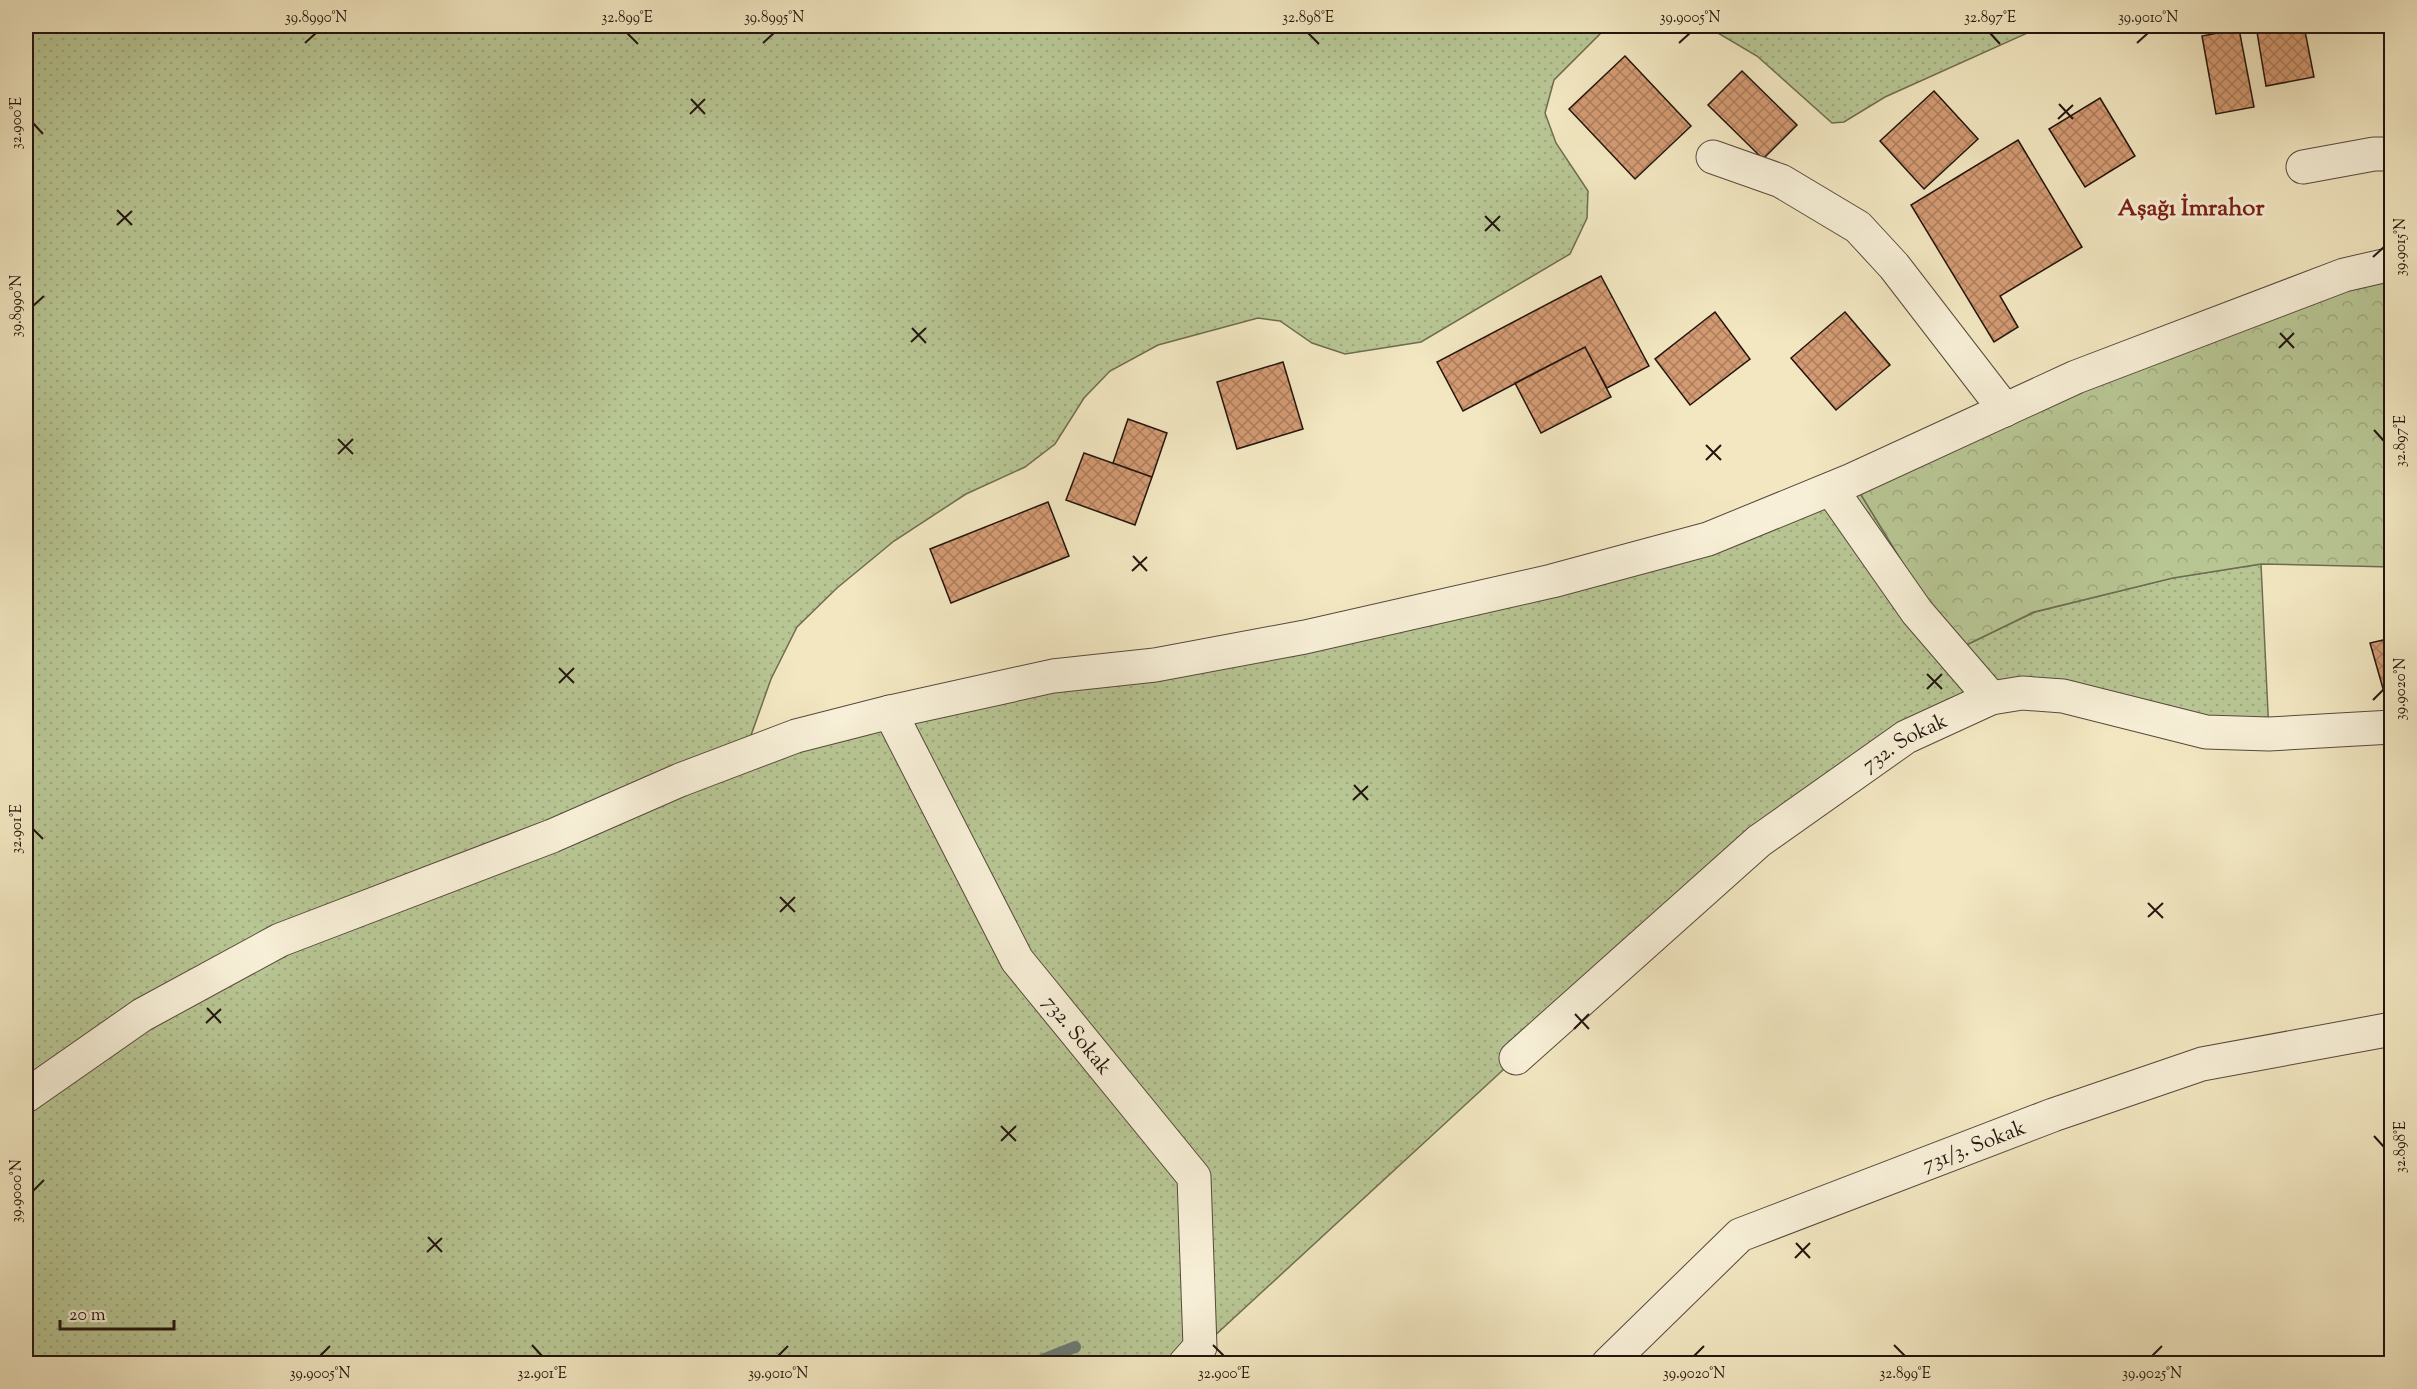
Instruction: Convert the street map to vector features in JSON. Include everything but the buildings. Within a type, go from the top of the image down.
[{"type":"street","points":[[2303,167],[2374,154],[2391,154]]},
{"type":"street","points":[[1713,157],[1781,181],[1858,227],[1894,266],[2005,410]]},
{"type":"street","points":[[26,1096],[142,1015],[280,940],[552,836],[680,780],[796,736],[890,711],[1053,676],[1155,665],[1305,637],[1552,581],[1708,539],[1831,489],[2076,377],[2344,275],[2391,264]]},
{"type":"street","points":[[1831,489],[1917,612],[1991,698]]},
{"type":"street","name":"732. Sokak","points":[[1516,1058],[1759,841],[1906,737],[1991,698],[2022,693],[2063,696],[2206,732],[2269,734],[2391,727]]},
{"type":"street","name":"732. Sokak","points":[[890,711],[1017,960],[1194,1177],[1200,1347],[1185,1364]]},
{"type":"street","name":"731/3. Sokak","points":[[1608,1364],[1740,1235],[2053,1115],[2202,1064],[2391,1029]]},
{"type":"green space","points":[[26,26],[1608,26],[1554,80],[1545,113],[1556,143],[1588,191],[1587,218],[1570,254],[1421,342],[1345,354],[1312,343],[1280,321],[1258,318],[1158,345],[1110,371],[1084,398],[1055,444],[1025,467],[966,494],[894,541],[837,588],[797,627],[771,679],[744,755],[1552,581],[1852,480],[1956,650],[2035,612],[2172,578],[2261,564],[2269,734],[2063,696],[1906,737],[1516,1058],[1185,1363],[26,1363]]},
{"type":"green space","points":[[1706,26],[2043,26],[1885,97],[1844,122],[1832,123],[1757,56]]},
{"type":"green space","points":[[2391,264],[2391,567],[2261,564],[2173,578],[2034,612],[1956,650],[1852,480]]},
{"type":"waterway","points":[[1032,1364],[1075,1347]]},
{"type":"district","name":"Aşağı İmrahor","points":[[2191,207]]}]
